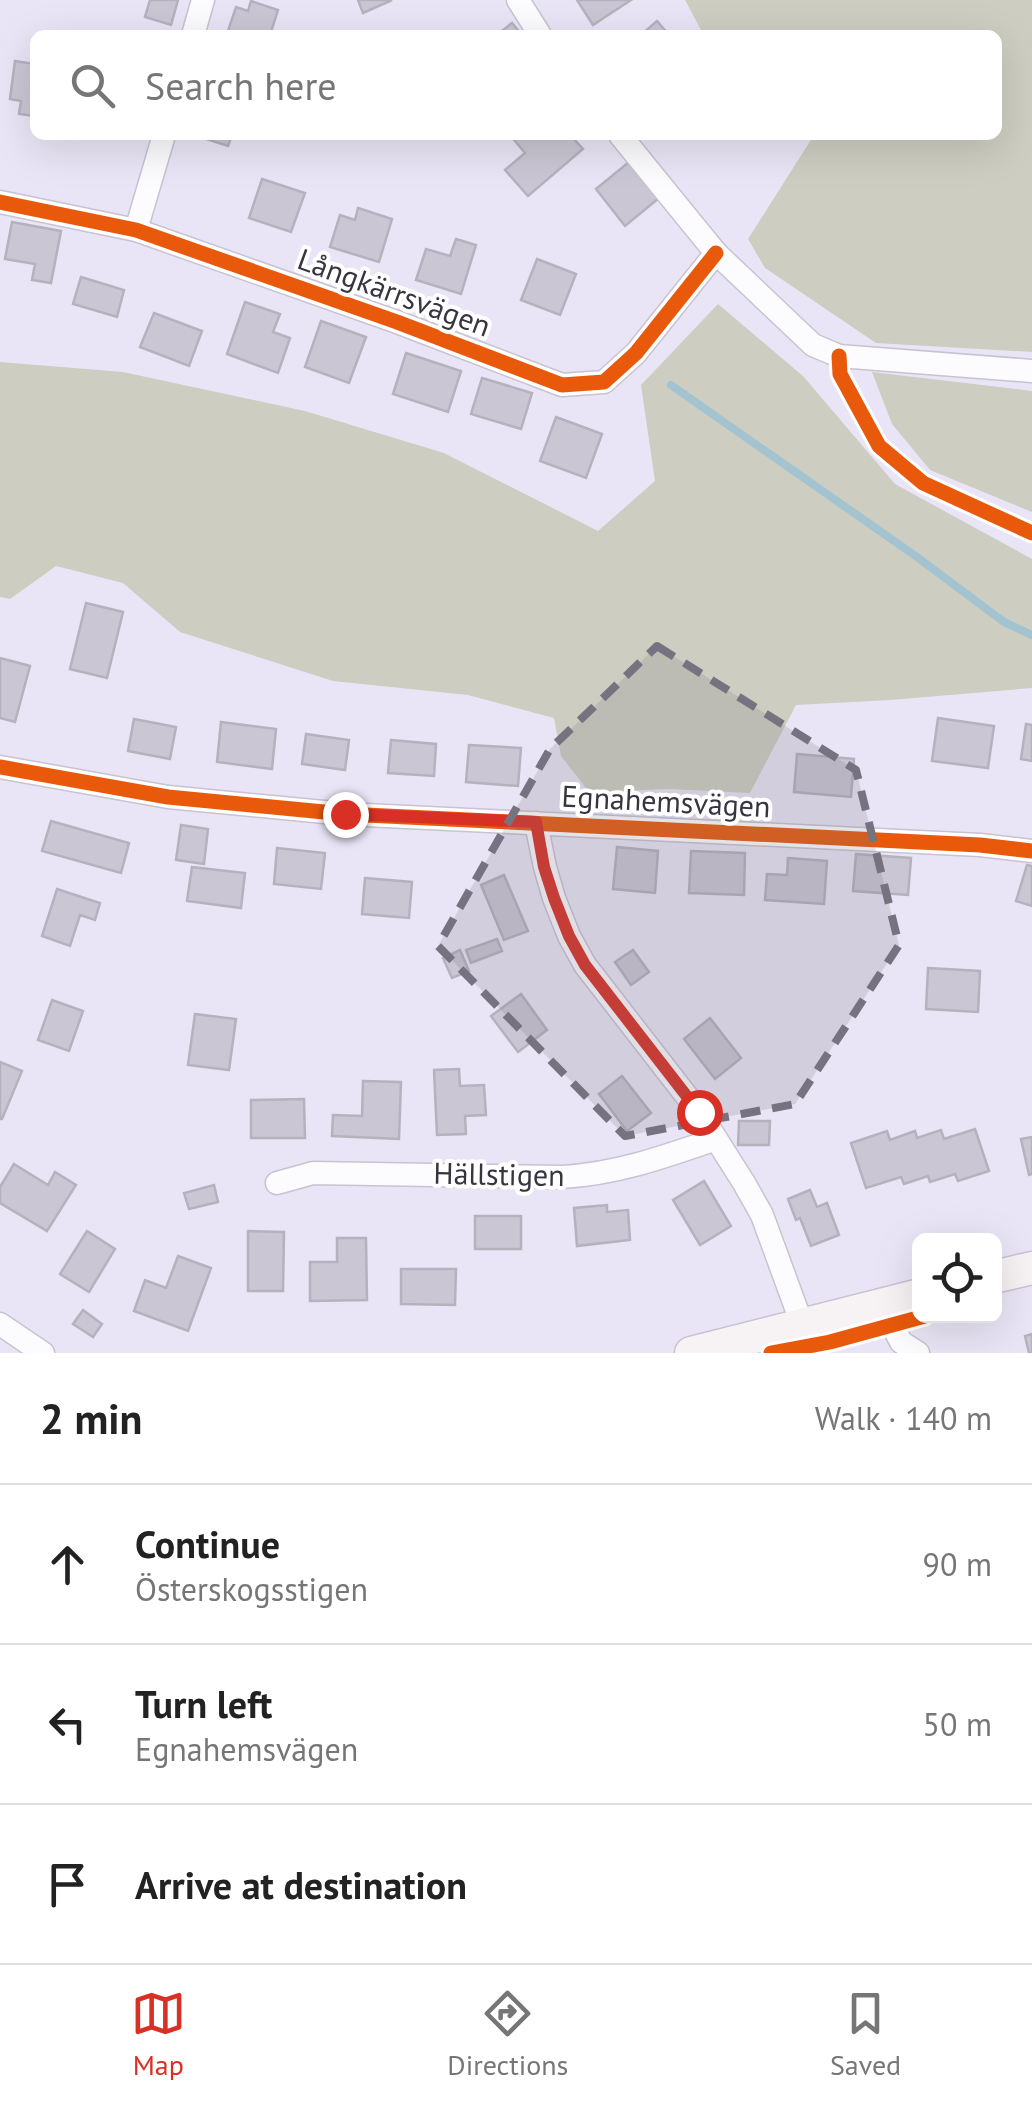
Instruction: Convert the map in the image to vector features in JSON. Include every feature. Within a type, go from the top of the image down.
[{"type":"main road","points":[[1002,1275],[1032,1268]]},
{"type":"main road","points":[[691,1353],[912,1298]]},
{"type":"street","points":[[195,30],[204,0]]},
{"type":"street","points":[[518,0],[537,30]]},
{"type":"street","points":[[136,230],[163,140]]},
{"type":"street","points":[[624,140],[716,253],[813,345],[839,356],[1032,371]]},
{"type":"street","name":"Långkärrsvägen","points":[[0,202],[136,230],[562,385],[604,382],[636,353],[716,253]]},
{"type":"street","name":"Egnahemsvägen","points":[[2,776],[345,814],[980,845],[1032,851]]},
{"type":"street","points":[[536,822],[544,867],[569,936],[585,965],[699,1112],[762,1215],[803,1326]]},
{"type":"street","name":"Hällstigen","points":[[278,1182],[313,1173],[593,1176],[637,1166],[716,1139]]},
{"type":"street","points":[[882,1306],[901,1342],[918,1353]]},
{"type":"street","points":[[0,1324],[43,1353]]},
{"type":"highlighted area","points":[[657,646],[856,770],[899,945],[795,1104],[625,1136],[438,946],[550,749]]},
{"type":"shaded area","points":[[685,0],[1032,0],[1032,352],[876,343],[765,268],[748,239],[811,140],[1002,140],[1002,30],[701,30]]},
{"type":"shaded area","points":[[718,304],[803,376],[895,484],[1032,559],[1032,688],[796,705],[750,793],[669,789],[589,792],[561,756],[554,718],[468,695],[333,681],[180,632],[123,583],[56,566],[10,599],[0,597],[0,362],[123,372],[305,411],[444,453],[598,531],[655,481],[641,385]]},
{"type":"shaded area","points":[[872,372],[1032,391],[1032,512],[930,470],[892,424]]},
{"type":"building","points":[[150,0],[178,0],[171,25],[145,17]]},
{"type":"building","points":[[358,0],[392,0],[363,13]]},
{"type":"building","points":[[577,0],[631,0],[593,25]]},
{"type":"building","points":[[251,1],[278,10],[272,30],[228,30],[236,7],[248,11]]},
{"type":"building","points":[[657,21],[665,30],[647,30]]},
{"type":"building","points":[[15,61],[30,63],[30,115],[19,114],[21,101],[10,99]]},
{"type":"building","points":[[514,140],[575,140],[583,149],[528,196],[505,170],[525,153]]},
{"type":"building","points":[[629,162],[659,198],[625,226],[596,189]]},
{"type":"building","points":[[262,179],[305,193],[291,232],[249,218]]},
{"type":"building","points":[[358,208],[392,219],[379,262],[330,247],[340,215],[355,220]]},
{"type":"building","points":[[12,222],[61,231],[51,283],[32,280],[35,264],[5,259]]},
{"type":"building","points":[[456,239],[476,245],[461,294],[416,280],[426,249],[450,256]]},
{"type":"building","points":[[537,259],[576,274],[560,315],[521,300]]},
{"type":"building","points":[[81,277],[124,290],[117,317],[73,304]]},
{"type":"building","points":[[245,302],[280,314],[273,332],[290,338],[278,373],[227,354]]},
{"type":"building","points":[[154,313],[202,331],[189,366],[140,347]]},
{"type":"building","points":[[321,321],[366,337],[349,383],[305,367]]},
{"type":"building","points":[[406,353],[461,371],[448,412],[393,394]]},
{"type":"building","points":[[482,378],[532,393],[521,429],[471,414]]},
{"type":"building","points":[[556,417],[602,434],[586,478],[540,461]]},
{"type":"building","points":[[86,603],[123,612],[107,678],[70,669]]},
{"type":"building","points":[[0,658],[30,666],[15,722],[0,718]]},
{"type":"building","points":[[938,718],[994,726],[988,768],[932,761]]},
{"type":"building","points":[[134,719],[176,727],[170,759],[128,751]]},
{"type":"building","points":[[221,722],[276,729],[272,769],[217,762]]},
{"type":"building","points":[[1026,724],[1032,725],[1032,761],[1021,759]]},
{"type":"building","points":[[306,734],[349,740],[345,770],[302,764]]},
{"type":"building","points":[[391,740],[436,744],[434,776],[388,773]]},
{"type":"building","points":[[469,745],[521,748],[518,786],[466,782]]},
{"type":"building","points":[[797,754],[854,759],[851,797],[794,792]]},
{"type":"building","points":[[51,821],[129,843],[121,873],[42,851]]},
{"type":"building","points":[[181,825],[208,829],[204,864],[176,860]]},
{"type":"building","points":[[617,847],[658,851],[655,893],[613,889]]},
{"type":"building","points":[[277,848],[325,853],[321,889],[274,884]]},
{"type":"building","points":[[691,851],[745,853],[744,895],[689,893]]},
{"type":"building","points":[[856,854],[911,858],[908,895],[853,891]]},
{"type":"building","points":[[788,858],[827,861],[824,904],[765,900],[767,874],[787,875]]},
{"type":"building","points":[[1027,865],[1032,866],[1032,906],[1016,901]]},
{"type":"building","points":[[192,867],[245,873],[241,908],[187,901]]},
{"type":"building","points":[[504,875],[528,931],[504,940],[481,885]]},
{"type":"building","points":[[365,878],[412,882],[409,918],[362,914]]},
{"type":"building","points":[[57,889],[100,903],[95,920],[80,915],[70,946],[42,936]]},
{"type":"building","points":[[497,939],[502,951],[471,963],[466,950]]},
{"type":"building","points":[[460,950],[469,971],[452,978],[443,958]]},
{"type":"building","points":[[633,950],[649,972],[631,985],[615,962]]},
{"type":"building","points":[[928,968],[980,971],[978,1012],[926,1009]]},
{"type":"building","points":[[521,994],[547,1030],[518,1052],[491,1016]]},
{"type":"building","points":[[52,1000],[83,1011],[69,1051],[38,1040]]},
{"type":"building","points":[[195,1014],[236,1019],[229,1070],[188,1065]]},
{"type":"building","points":[[710,1018],[741,1058],[715,1079],[684,1039]]},
{"type":"building","points":[[0,1062],[22,1071],[2,1119],[0,1119]]},
{"type":"building","points":[[459,1069],[460,1086],[484,1085],[486,1115],[465,1116],[466,1134],[437,1135],[434,1070]]},
{"type":"building","points":[[622,1076],[651,1113],[627,1131],[599,1094]]},
{"type":"building","points":[[363,1081],[401,1082],[399,1139],[332,1136],[333,1115],[362,1116]]},
{"type":"building","points":[[304,1099],[305,1138],[251,1138],[251,1100]]},
{"type":"building","points":[[739,1121],[770,1121],[769,1145],[738,1145]]},
{"type":"building","points":[[975,1129],[989,1171],[958,1181],[955,1174],[930,1182],[928,1176],[904,1184],[901,1177],[866,1188],[851,1143],[887,1131],[890,1140],[915,1131],[917,1138],[941,1130],[944,1139]]},
{"type":"building","points":[[1032,1137],[1032,1174],[1029,1175],[1021,1139]]},
{"type":"building","points":[[14,1164],[48,1185],[55,1172],[76,1185],[47,1231],[0,1203],[0,1187]]},
{"type":"building","points":[[704,1181],[731,1226],[700,1245],[673,1200]]},
{"type":"building","points":[[214,1185],[218,1202],[189,1209],[184,1193]]},
{"type":"building","points":[[810,1190],[817,1207],[827,1203],[839,1235],[811,1246],[788,1199]]},
{"type":"building","points":[[607,1205],[607,1212],[628,1210],[630,1240],[577,1246],[574,1208]]},
{"type":"building","points":[[475,1216],[521,1216],[521,1249],[475,1249]]},
{"type":"building","points":[[87,1231],[115,1249],[89,1292],[60,1274]]},
{"type":"building","points":[[248,1231],[284,1232],[283,1291],[248,1291]]},
{"type":"building","points":[[337,1238],[366,1238],[367,1300],[310,1301],[310,1262],[337,1262]]},
{"type":"building","points":[[178,1256],[211,1268],[188,1331],[134,1311],[145,1280],[166,1288]]},
{"type":"building","points":[[401,1269],[456,1269],[455,1305],[401,1304]]},
{"type":"building","points":[[83,1310],[102,1324],[93,1337],[73,1324]]},
{"type":"building","points":[[1032,1334],[1032,1353],[1029,1353],[1025,1336]]},
{"type":"waterway","points":[[671,385],[1004,622],[1032,635]]},
{"type":"cycle path","points":[[0,202],[136,230],[562,385],[604,382],[636,353],[716,253]]},
{"type":"cycle path","points":[[839,356],[840,374],[879,446],[923,483],[1032,533]]},
{"type":"cycle path","points":[[0,767],[168,797],[345,814],[980,845],[1032,851]]},
{"type":"cycle path","points":[[771,1353],[912,1320]]},
{"type":"route","points":[[345,814],[536,822],[554,898],[585,965],[699,1112]]}]
